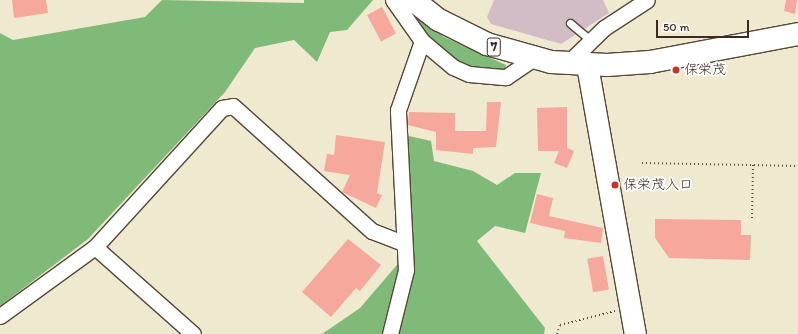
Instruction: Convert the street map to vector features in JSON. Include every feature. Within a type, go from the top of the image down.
[{"type":"main road","name":"7","points":[[413,0],[456,30],[533,60],[577,64],[650,62],[798,34]]},
{"type":"street","points":[[393,0],[422,41],[453,67],[481,77],[506,77],[533,60]]},
{"type":"street","points":[[635,334],[577,64],[590,40],[647,0]]},
{"type":"street","points":[[390,334],[406,270],[398,110],[422,41]]},
{"type":"street","points":[[0,316],[95,247],[222,108],[233,106],[372,231],[404,243]]},
{"type":"street","points":[[95,247],[193,334]]},
{"type":"lane","points":[[570,23],[590,40]]},
{"type":"path","points":[[642,163],[798,166]]},
{"type":"path","points":[[752,218],[753,165]]},
{"type":"path","points":[[557,334],[560,325],[630,307]]},
{"type":"shaded area","points":[[494,0],[603,0],[609,13],[561,44],[491,24],[487,17]]},
{"type":"green space","points":[[162,0],[304,3],[304,0],[373,0],[347,30],[330,32],[317,62],[294,40],[255,48],[225,92],[88,239],[0,306],[0,33],[13,40],[145,17]]},
{"type":"green space","points":[[409,12],[444,37],[506,65],[505,71],[468,66],[457,60],[428,35]]},
{"type":"green space","points":[[409,136],[431,141],[434,161],[473,171],[497,185],[515,173],[541,173],[525,233],[495,226],[477,241],[545,328],[544,334],[322,334],[360,308],[409,251]]},
{"type":"building","points":[[12,0],[46,0],[48,13],[14,18]]},
{"type":"building","points":[[786,0],[797,0],[795,14],[784,11]]},
{"type":"building","points":[[382,7],[396,33],[381,41],[367,15]]},
{"type":"building","points":[[487,102],[501,102],[496,147],[473,148],[473,154],[436,150],[436,132],[408,125],[409,112],[455,113],[455,131],[486,131]]},
{"type":"building","points":[[567,107],[567,148],[574,151],[567,168],[554,163],[559,151],[538,151],[537,108]]},
{"type":"building","points":[[336,135],[385,142],[377,193],[382,195],[376,208],[342,192],[350,175],[324,171],[327,154],[334,155]]},
{"type":"building","points":[[537,194],[553,198],[549,216],[603,228],[601,243],[564,238],[565,231],[530,223]]},
{"type":"building","points":[[655,219],[741,220],[741,235],[751,235],[750,260],[669,258],[655,238]]},
{"type":"building","points":[[348,239],[381,265],[360,291],[356,288],[331,317],[302,292]]},
{"type":"building","points":[[603,256],[609,289],[593,292],[587,259]]},
{"type":"place","name":"保栄茂","points":[[676,70]]},
{"type":"place","name":"保栄茂入口","points":[[615,185]]}]
